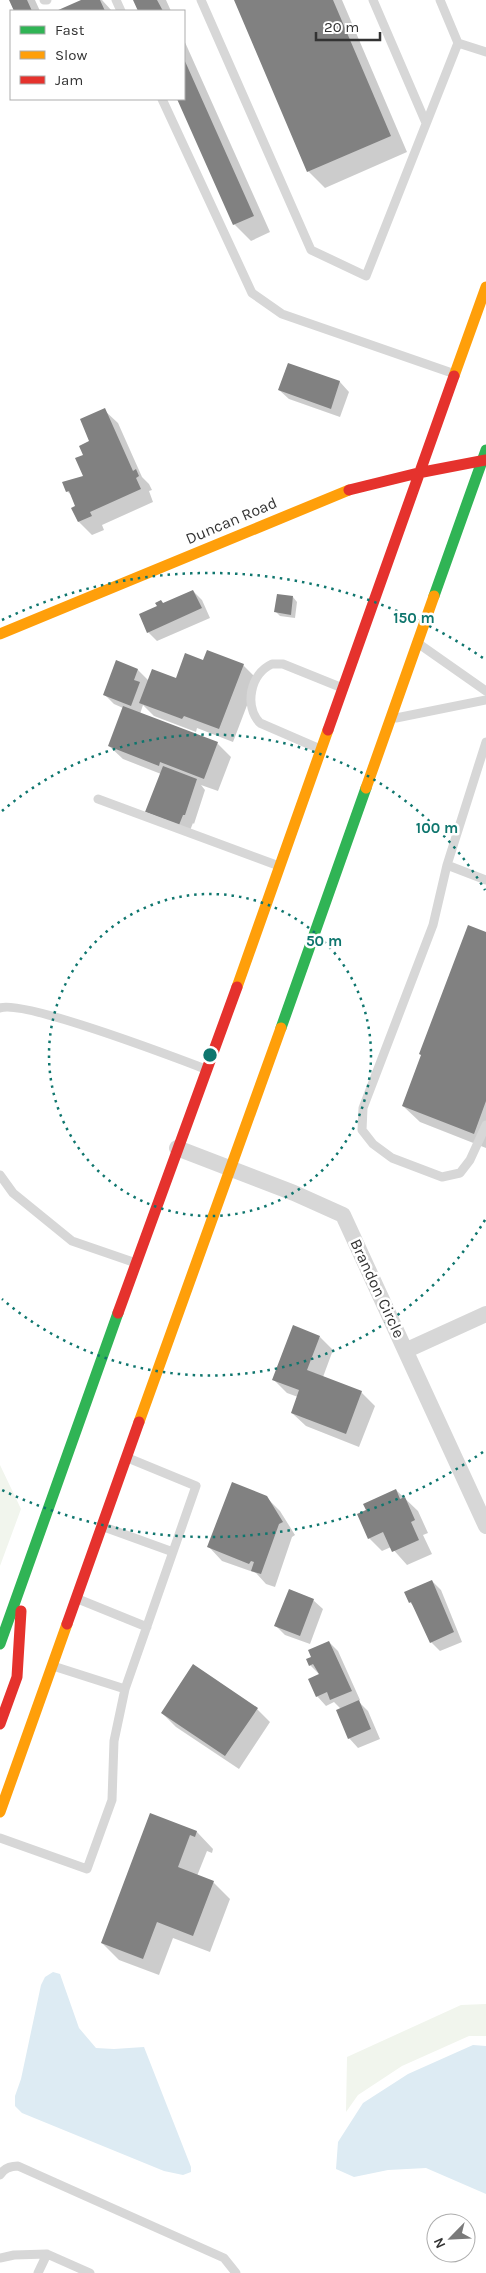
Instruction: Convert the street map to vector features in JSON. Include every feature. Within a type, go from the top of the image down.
[{"type":"main road","points":[[0,1644],[176,1148],[486,287]]},
{"type":"main road","points":[[0,1812],[417,643],[484,461],[486,450]]},
{"type":"main road","name":"Duncan Road","points":[[0,634],[308,505],[364,485],[484,461]]},
{"type":"main road","points":[[0,1724],[17,1677],[24,1578]]},
{"type":"street","name":"Brandon Circle","points":[[176,1148],[231,1168],[344,1215],[486,1526]]},
{"type":"street","points":[[407,1350],[486,1314]]},
{"type":"lane","points":[[201,0],[311,250],[366,276],[458,43],[440,0]]},
{"type":"lane","points":[[372,0],[426,123]]},
{"type":"lane","points":[[458,43],[486,52]]},
{"type":"lane","points":[[162,100],[252,293],[282,314],[455,374]]},
{"type":"lane","points":[[417,643],[486,691]]},
{"type":"lane","points":[[320,749],[260,723],[253,715],[250,705],[251,694],[258,675],[272,664],[283,664],[342,688]]},
{"type":"lane","points":[[391,719],[486,700]]},
{"type":"lane","points":[[486,742],[447,865],[434,925],[363,1108],[362,1130],[373,1144],[392,1158],[442,1177],[460,1174],[470,1160],[486,1125]]},
{"type":"lane","points":[[98,799],[279,866]]},
{"type":"lane","points":[[447,865],[486,880]]},
{"type":"lane","points":[[0,1008],[21,1008],[119,1038],[206,1069]]},
{"type":"lane","points":[[0,1175],[13,1193],[72,1241],[136,1263]]},
{"type":"lane","points":[[0,1838],[87,1869],[112,1800],[114,1741],[125,1689],[196,1486],[127,1458]]},
{"type":"lane","points":[[101,1526],[173,1552]]},
{"type":"lane","points":[[76,1598],[147,1627]]},
{"type":"lane","points":[[53,1666],[125,1689]]},
{"type":"lane","points":[[0,2175],[2,2171],[10,2166],[18,2166],[224,2258],[236,2273]]},
{"type":"lane","points":[[38,2273],[47,2254]]},
{"type":"lane","points":[[0,2258],[14,2255],[47,2254],[90,2273]]},
{"type":"shaded area","points":[[0,1465],[21,1509],[0,1566]]},
{"type":"shaded area","points":[[53,1972],[60,1974],[79,2028],[96,2048],[144,2047],[191,2167],[191,2172],[183,2175],[164,2171],[22,2113],[15,2106],[15,2096],[21,2079],[41,1985],[45,1977]]},
{"type":"shaded area","points":[[486,2004],[486,2036],[469,2036],[402,2066],[358,2095],[346,2112],[347,2057],[461,2005]]},
{"type":"shaded area","points":[[473,2045],[486,2046],[486,2194],[426,2168],[388,2170],[354,2177],[336,2169],[338,2142],[363,2103],[408,2074]]},
{"type":"building","points":[[9,0],[27,0],[32,10],[14,10]]},
{"type":"building","points":[[81,0],[100,0],[105,10],[58,10]]},
{"type":"building","points":[[133,0],[157,0],[162,10],[138,10]]},
{"type":"building","points":[[234,0],[333,0],[391,136],[307,172]]},
{"type":"building","points":[[185,61],[254,216],[233,225],[177,100],[185,100]]},
{"type":"building","points":[[288,363],[340,381],[331,409],[278,390]]},
{"type":"building","points":[[105,408],[133,471],[136,469],[139,476],[136,478],[141,489],[90,512],[92,516],[78,522],[71,508],[75,506],[69,491],[66,492],[62,482],[83,476],[75,458],[83,455],[79,446],[89,441],[80,419]]},
{"type":"building","points":[[193,590],[202,608],[147,633],[139,614],[157,606],[155,603],[161,600],[163,603]]},
{"type":"building","points":[[277,594],[293,596],[291,615],[274,612]]},
{"type":"building","points":[[207,650],[244,664],[219,729],[184,716],[182,719],[139,703],[152,669],[176,678],[185,653],[203,660]]},
{"type":"building","points":[[116,660],[138,669],[134,680],[140,682],[131,706],[103,695]]},
{"type":"building","points":[[123,706],[218,742],[204,779],[160,762],[159,766],[108,746]]},
{"type":"building","points":[[163,766],[197,779],[185,815],[183,815],[179,825],[145,812]]},
{"type":"building","points":[[468,925],[486,932],[486,1101],[474,1134],[402,1106],[421,1055],[419,1054]]},
{"type":"building","points":[[293,1325],[320,1336],[307,1370],[362,1391],[346,1434],[291,1413],[299,1390],[272,1380]]},
{"type":"building","points":[[232,1482],[267,1496],[283,1522],[279,1524],[261,1574],[251,1571],[254,1562],[251,1561],[249,1564],[207,1547]]},
{"type":"building","points":[[396,1489],[400,1499],[405,1497],[415,1520],[411,1522],[419,1540],[392,1552],[383,1532],[368,1539],[357,1514],[366,1510],[363,1504]]},
{"type":"building","points":[[432,1580],[454,1632],[430,1643],[411,1602],[409,1603],[404,1592]]},
{"type":"building","points":[[289,1589],[314,1599],[300,1636],[274,1626]]},
{"type":"building","points":[[329,1641],[352,1691],[330,1700],[327,1692],[316,1697],[308,1679],[319,1674],[313,1664],[309,1666],[306,1659],[311,1657],[308,1650]]},
{"type":"building","points":[[193,1664],[258,1708],[225,1756],[161,1713]]},
{"type":"building","points":[[359,1700],[371,1729],[348,1739],[336,1710]]},
{"type":"building","points":[[150,1813],[197,1831],[195,1837],[190,1835],[178,1867],[214,1881],[193,1936],[157,1922],[143,1959],[101,1943]]},
{"type":"traffic: fast","points":[[434,596],[486,450]]},
{"type":"traffic: fast","points":[[281,1028],[366,788]]},
{"type":"traffic: fast","points":[[0,1644],[118,1313]]},
{"type":"traffic: slow","points":[[454,376],[486,287]]},
{"type":"traffic: slow","points":[[0,634],[349,490]]},
{"type":"traffic: slow","points":[[366,788],[434,596]]},
{"type":"traffic: slow","points":[[237,987],[328,730]]},
{"type":"traffic: slow","points":[[139,1422],[281,1028]]},
{"type":"traffic: slow","points":[[0,1812],[67,1624]]},
{"type":"traffic: jam","points":[[328,730],[454,376]]},
{"type":"traffic: jam","points":[[349,490],[418,473],[486,460]]},
{"type":"traffic: jam","points":[[118,1313],[237,987]]},
{"type":"traffic: jam","points":[[67,1624],[139,1422]]},
{"type":"traffic: jam","points":[[0,1724],[17,1677],[21,1611]]}]
